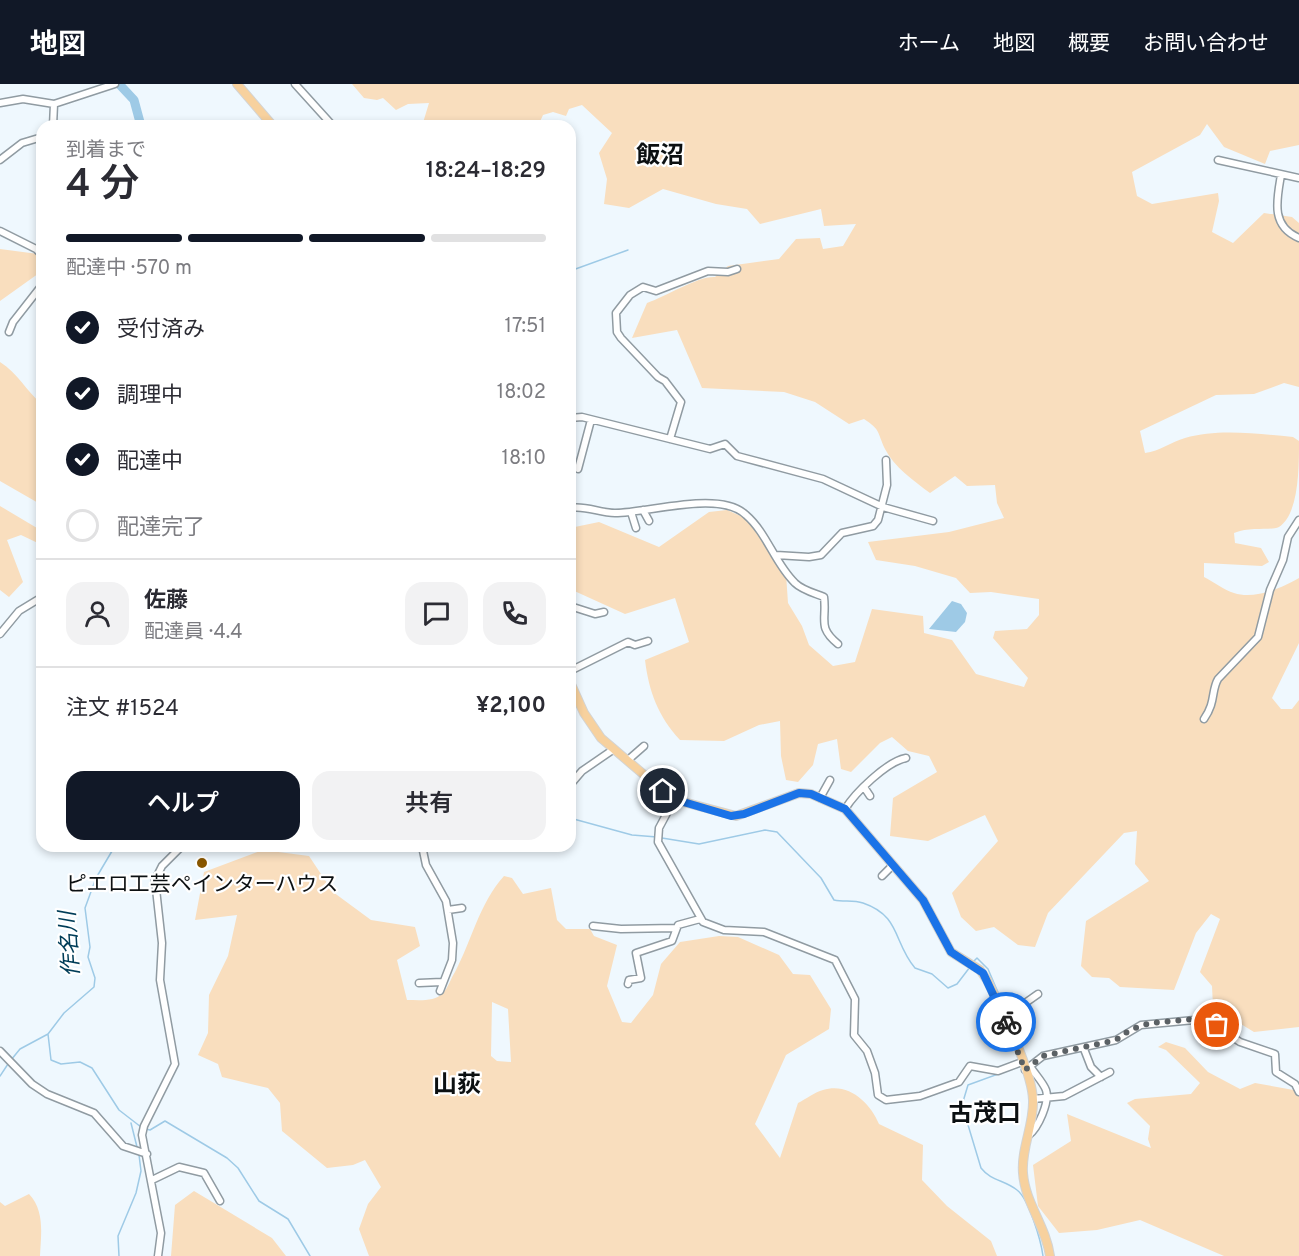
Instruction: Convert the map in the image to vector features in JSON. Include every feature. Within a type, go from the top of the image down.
[{"type":"main road","points":[[237,84],[268,120]]},
{"type":"main road","points":[[576,694],[590,723],[614,749],[675,798],[736,816],[794,793],[820,798],[845,809],[923,900],[951,952],[971,965],[987,980],[1007,1017],[1026,1066],[1033,1099],[1023,1163],[1024,1182],[1042,1227],[1050,1256]]},
{"type":"street","points":[[0,103],[23,99],[54,104],[114,84]]},
{"type":"street","points":[[295,84],[328,120]]},
{"type":"street","points":[[53,120],[54,104]]},
{"type":"street","points":[[0,160],[22,143],[36,140]]},
{"type":"street","points":[[1218,160],[1299,178]]},
{"type":"street","points":[[1281,175],[1276,203],[1278,219],[1292,235],[1299,238]]},
{"type":"street","points":[[0,231],[36,249]]},
{"type":"street","points":[[670,439],[681,402],[665,381],[658,377],[621,338],[617,332],[616,314],[630,296],[643,287],[656,291],[708,270],[724,272],[736,269]]},
{"type":"street","points":[[9,332],[13,322],[36,293]]},
{"type":"street","points":[[576,419],[591,420],[710,449],[725,444],[737,456],[824,479],[883,507],[933,520]]},
{"type":"street","points":[[578,469],[591,420]]},
{"type":"street","points":[[776,555],[809,557],[821,555],[842,533],[873,526],[883,507],[887,485],[886,460]]},
{"type":"street","points":[[576,508],[587,507],[615,513],[676,506],[730,506],[749,517],[796,583],[824,597],[823,627],[826,634],[838,644]]},
{"type":"street","points":[[643,510],[649,521]]},
{"type":"street","points":[[631,512],[636,528]]},
{"type":"street","points":[[1204,719],[1213,707],[1214,685],[1258,637],[1270,590],[1284,560],[1288,537],[1299,520]]},
{"type":"street","points":[[0,634],[19,611],[36,601]]},
{"type":"street","points":[[576,608],[596,614],[604,612]]},
{"type":"street","points":[[576,668],[628,642],[635,645],[648,641]]},
{"type":"street","points":[[628,760],[644,746]]},
{"type":"street","points":[[576,778],[582,771],[614,749]]},
{"type":"street","points":[[845,809],[855,794],[889,766],[906,758]]},
{"type":"street","points":[[820,798],[830,780]]},
{"type":"street","points":[[864,787],[870,796]]},
{"type":"street","points":[[675,798],[658,833],[658,842],[700,919]]},
{"type":"street","points":[[158,1256],[161,1233],[152,1180],[142,1153],[142,1135],[144,1125],[175,1064],[160,980],[162,943],[154,880],[162,866],[176,852]]},
{"type":"street","points":[[423,852],[426,865],[441,891],[448,910],[453,943],[452,960],[440,991]]},
{"type":"street","points":[[882,876],[892,866]]},
{"type":"street","points":[[448,910],[462,908]]},
{"type":"street","points":[[627,984],[629,980],[640,978],[636,953],[672,941],[675,928],[683,921],[700,919],[724,930],[753,930],[769,933],[835,960],[855,999],[855,1039],[867,1051],[875,1073],[878,1095],[886,1100],[920,1096],[950,1086],[959,1082],[970,1066],[998,1071],[1026,1066],[1043,1056],[1084,1049],[1116,1040],[1130,1030],[1150,1023],[1205,1018],[1240,1042],[1275,1054],[1276,1072],[1295,1084],[1299,1092]]},
{"type":"street","points":[[593,926],[621,929],[675,928]]},
{"type":"street","points":[[419,983],[442,982]]},
{"type":"street","points":[[1007,1017],[1038,994]]},
{"type":"street","points":[[1084,1049],[1091,1066],[1101,1077]]},
{"type":"street","points":[[0,1051],[32,1084],[47,1094],[94,1113],[123,1146],[142,1153]]},
{"type":"street","points":[[1026,1066],[1046,1091],[1039,1121],[1029,1135]]},
{"type":"street","points":[[1033,1099],[1064,1096],[1110,1072]]},
{"type":"street","points":[[152,1180],[179,1167],[204,1173],[220,1201]]},
{"type":"shaded area","points":[[352,84],[1299,84],[1299,145],[1270,151],[1265,164],[1224,147],[1207,124],[1200,135],[1132,172],[1137,196],[1152,204],[1218,193],[1219,201],[1212,232],[1233,243],[1264,213],[1292,217],[1299,223],[1299,387],[1284,383],[1254,394],[1216,395],[1140,431],[1145,453],[1185,438],[1211,433],[1266,434],[1293,437],[1299,441],[1296,489],[1291,512],[1286,521],[1275,528],[1234,533],[1235,543],[1261,548],[1269,562],[1262,566],[1204,563],[1204,577],[1230,592],[1242,595],[1259,594],[1276,589],[1299,578],[1299,643],[1272,698],[1281,709],[1292,709],[1299,700],[1299,1027],[1254,1032],[1213,1007],[1212,986],[1200,972],[1220,919],[1211,914],[1196,933],[1174,990],[1120,987],[1109,978],[1092,977],[1081,966],[1086,921],[1149,881],[1135,864],[1137,831],[1124,833],[1048,913],[1035,947],[1018,945],[994,927],[976,931],[961,917],[952,893],[998,841],[985,815],[928,841],[890,836],[893,798],[937,772],[929,756],[908,751],[892,737],[880,743],[851,772],[841,769],[837,739],[818,744],[813,765],[798,782],[786,780],[781,756],[780,721],[759,725],[724,741],[680,740],[660,713],[649,683],[645,660],[689,642],[675,598],[625,614],[576,592],[576,527],[599,522],[659,547],[709,512],[727,510],[752,521],[786,574],[788,603],[802,626],[809,645],[833,666],[855,662],[872,609],[923,616],[924,633],[952,640],[976,674],[1024,687],[1028,678],[993,638],[995,631],[1027,629],[1039,615],[1039,599],[991,592],[970,593],[956,578],[915,566],[876,560],[868,542],[949,532],[1004,518],[997,503],[995,485],[967,486],[955,476],[930,493],[894,462],[876,429],[864,419],[849,424],[815,402],[784,392],[702,388],[677,330],[632,338],[647,303],[691,283],[715,277],[728,266],[779,259],[796,239],[820,238],[823,249],[843,246],[856,224],[824,226],[821,209],[760,224],[747,209],[716,204],[663,189],[629,208],[604,204],[607,179],[599,153],[612,133],[582,105],[569,109],[566,116],[553,112],[543,115],[541,120],[424,120],[429,103],[408,104],[396,110],[383,98],[377,100],[364,98]]},
{"type":"shaded area","points":[[0,249],[36,254],[36,275],[0,301]]},
{"type":"shaded area","points":[[0,362],[12,371],[36,399],[36,502],[0,481]]},
{"type":"shaded area","points":[[0,506],[36,527],[36,542],[21,535],[7,540],[23,582],[9,597],[0,590]]},
{"type":"shaded area","points":[[258,852],[309,856],[333,892],[371,920],[415,927],[420,946],[397,960],[407,1000],[431,999],[440,996],[445,991],[488,898],[504,876],[512,878],[523,894],[551,888],[557,920],[566,929],[590,929],[594,936],[617,945],[607,986],[622,1022],[631,1023],[653,995],[661,964],[680,942],[719,936],[738,937],[779,955],[793,974],[810,975],[831,1009],[829,1029],[786,1055],[755,1124],[780,1158],[798,1103],[823,1090],[833,1088],[850,1092],[864,1102],[879,1124],[923,1145],[922,1180],[947,1206],[991,1241],[997,1256],[369,1256],[359,1229],[368,1204],[381,1187],[365,1160],[353,1165],[327,1168],[282,1131],[280,1103],[268,1088],[222,1077],[218,1064],[198,1055],[208,1033],[209,995],[228,956],[237,915],[195,920],[204,872]],"holes":[[[492,1002],[508,1009],[511,1062],[497,1061],[491,1056]]]},
{"type":"shaded area","points":[[1166,1042],[1185,1048],[1208,1072],[1240,1089],[1255,1083],[1299,1091],[1299,1256],[1224,1256],[1140,1220],[1097,1230],[1059,1233],[1038,1206],[1033,1165],[1071,1141],[1067,1114],[1151,1148],[1148,1139],[1150,1126],[1127,1103],[1135,1099],[1191,1094],[1200,1083],[1166,1050],[1158,1047]]},
{"type":"shaded area","points":[[194,1191],[272,1238],[286,1256],[171,1256],[175,1205]]},
{"type":"shaded area","points":[[29,1194],[40,1215],[40,1256],[0,1256],[0,1202],[5,1206]]},
{"type":"water","points":[[952,601],[961,604],[967,613],[965,622],[956,632],[929,629]]},
{"type":"waterway","name":"作名川","points":[[119,84],[134,100],[139,120]]},
{"type":"waterway","points":[[576,269],[628,250]]},
{"type":"waterway","points":[[576,820],[632,835],[657,837]]},
{"type":"waterway","points":[[662,838],[699,844],[765,830],[777,832],[821,878],[834,900],[863,903],[884,915],[915,968],[932,974],[948,988],[957,984],[970,967]]},
{"type":"waterway","name":"作名川","points":[[11,1060],[20,1049],[48,1034],[64,1013],[94,987],[95,978],[88,957],[90,947],[85,908],[96,878],[111,852]]},
{"type":"waterway","points":[[974,961],[977,958],[988,969],[1003,1004]]},
{"type":"waterway","points":[[48,1034],[51,1060],[61,1064],[80,1062],[92,1068],[119,1110],[141,1127]]},
{"type":"waterway","name":"作名川","points":[[0,1076],[8,1064]]},
{"type":"waterway","points":[[1020,1066],[968,1085],[962,1105],[981,1168],[989,1176],[1017,1190],[1026,1202],[1034,1221],[1043,1256]]},
{"type":"waterway","points":[[146,1129],[150,1130],[165,1121],[227,1158],[238,1168],[259,1201],[288,1219],[310,1256]]},
{"type":"waterway","points":[[131,1123],[137,1147]]},
{"type":"waterway","points":[[119,1256],[118,1236],[136,1193],[141,1171],[139,1155]]},
{"type":"way so far","points":[[1006,1022],[1025,1070],[1043,1056],[1116,1040],[1141,1025],[1205,1018],[1217,1025]]},
{"type":"place","name":"ピエロ工芸ペインターハウス","points":[[202,863]]},
{"type":"district","name":"飯沼","points":[[660,157]]},
{"type":"district","name":"山荻","points":[[457,1086]]},
{"type":"district","name":"古茂口","points":[[985,1115]]},
{"type":"route","points":[[663,791],[680,801],[731,816],[744,814],[788,795],[799,793],[811,794],[845,809],[923,900],[951,952],[983,973],[1006,1022]]}]
